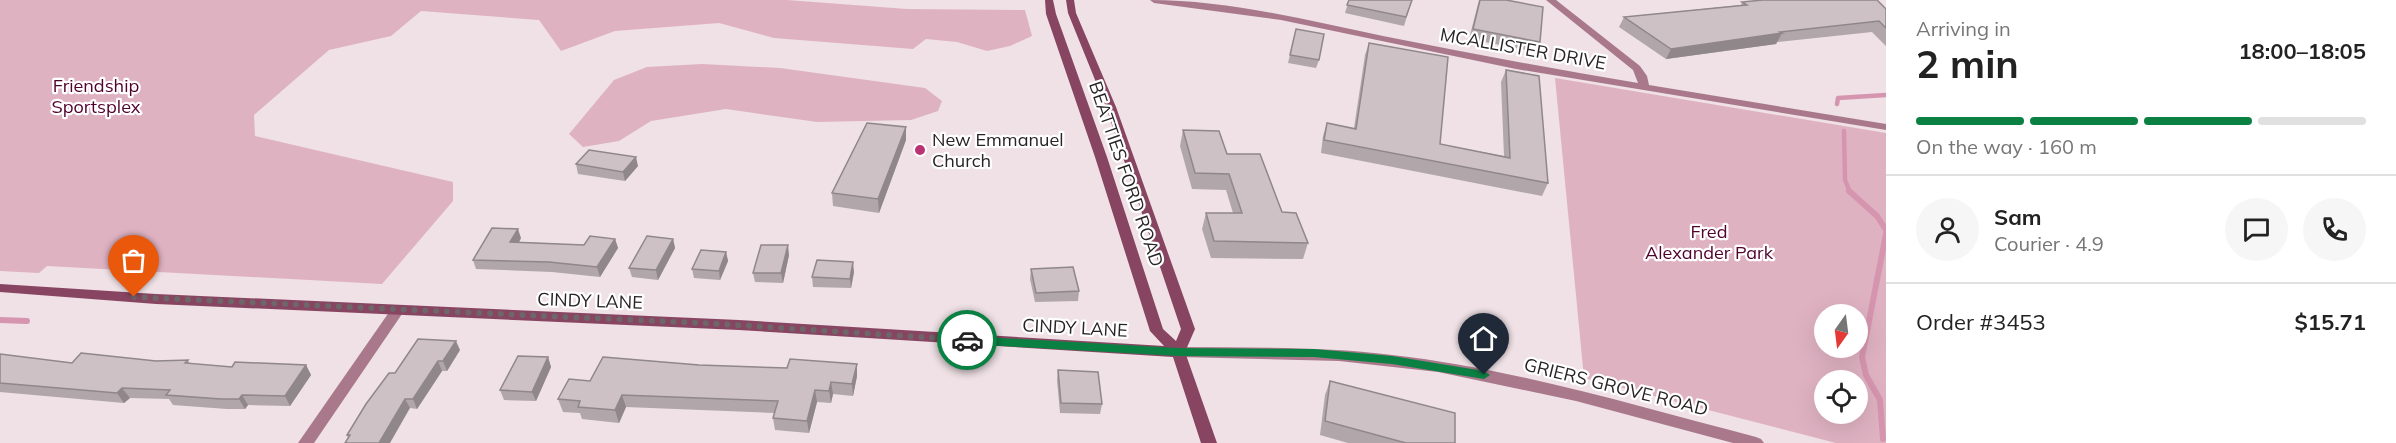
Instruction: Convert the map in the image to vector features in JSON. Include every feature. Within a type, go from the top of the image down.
[{"type":"main road","name":"BEATTIES FORD ROAD","points":[[1050,0],[1054,23],[1101,157],[1157,331],[1178,352],[1209,443]]},
{"type":"main road","name":"BEATTIES FORD ROAD","points":[[1070,0],[1072,13],[1111,107],[1188,329],[1178,352]]},
{"type":"main road","name":"CINDY LANE","points":[[0,288],[397,311],[717,324],[1178,352]]},
{"type":"street","name":"MCALLISTER DRIVE","points":[[1154,0],[1262,14],[1516,66],[1886,128]]},
{"type":"street","points":[[1550,0],[1636,68],[1642,75],[1644,87]]},
{"type":"street","points":[[306,443],[397,311]]},
{"type":"street","name":"GRIERS GROVE ROAD","points":[[1178,352],[1314,353],[1465,371],[1756,443]]},
{"type":"green space","name":"Friendship Sportsplex","points":[[0,0],[787,0],[907,9],[1025,10],[1032,36],[1010,46],[987,51],[957,42],[926,39],[913,49],[774,38],[719,23],[615,31],[561,51],[539,20],[421,11],[391,36],[329,50],[254,115],[255,136],[453,182],[453,201],[382,284],[47,266],[39,273],[0,271]]},
{"type":"green space","points":[[702,64],[780,68],[925,88],[942,101],[938,111],[911,120],[817,122],[726,109],[651,121],[619,141],[583,147],[569,134],[614,80],[647,67]]},
{"type":"green space","name":"Fred Alexander Park","points":[[1555,78],[1886,133],[1886,443],[1836,443],[1584,378]]},
{"type":"building","points":[[1349,0],[1412,0],[1406,17],[1347,5]]},
{"type":"building","points":[[1480,0],[1506,0],[1543,7],[1540,42],[1473,29]]},
{"type":"building","points":[[1877,0],[1886,9],[1886,28],[1879,21],[1780,32],[1782,33],[1671,49],[1624,17],[1747,5],[1742,2]]},
{"type":"building","points":[[1296,29],[1324,34],[1319,60],[1290,55]]},
{"type":"building","points":[[1369,43],[1448,57],[1440,144],[1510,158],[1506,70],[1539,76],[1548,183],[1324,140],[1327,123],[1356,129]]},
{"type":"building","points":[[867,123],[906,127],[878,199],[832,193]]},
{"type":"building","points":[[1183,130],[1219,131],[1227,154],[1260,154],[1282,212],[1296,213],[1308,243],[1214,241],[1206,213],[1242,213],[1229,174],[1195,173]]},
{"type":"building","points":[[589,150],[636,157],[623,172],[576,164]]},
{"type":"building","points":[[492,228],[518,229],[510,242],[584,245],[590,236],[615,239],[597,267],[549,262],[473,260]]},
{"type":"building","points":[[647,236],[673,239],[656,270],[629,268]]},
{"type":"building","points":[[761,245],[788,245],[781,273],[753,273]]},
{"type":"building","points":[[701,250],[726,252],[719,271],[692,269]]},
{"type":"building","points":[[817,260],[853,262],[850,279],[812,277]]},
{"type":"building","points":[[1073,267],[1079,291],[1036,293],[1031,269]]},
{"type":"building","points":[[418,339],[456,341],[443,361],[438,361],[413,399],[405,399],[379,443],[345,443],[350,435],[347,435],[366,404],[389,373],[395,373]]},
{"type":"building","points":[[81,353],[156,361],[188,360],[185,363],[232,367],[235,362],[306,365],[285,396],[242,395],[239,399],[166,395],[170,390],[122,388],[117,393],[0,383],[0,354],[72,363]]},
{"type":"building","points":[[518,356],[548,357],[532,392],[500,390]]},
{"type":"building","points":[[603,357],[699,365],[787,368],[790,359],[857,364],[852,384],[831,382],[829,391],[815,390],[807,421],[773,418],[778,401],[622,395],[615,410],[578,407],[580,401],[558,399],[569,379],[590,381]]},
{"type":"building","points":[[1058,370],[1098,372],[1102,404],[1061,403]]},
{"type":"building","points":[[1330,381],[1455,413],[1455,443],[1406,443],[1325,421]]},
{"type":"waterway","points":[[1837,104],[1838,98],[1886,95]]},
{"type":"waterway","points":[[1844,131],[1845,180],[1850,192]]},
{"type":"waterway","points":[[1850,192],[1877,216],[1886,230]]},
{"type":"waterway","points":[[1883,439],[1880,400],[1866,375],[1862,357],[1886,234]]},
{"type":"waterway","points":[[0,320],[27,321]]},
{"type":"way so far","points":[[134,297],[506,316],[720,324],[967,340]]},
{"type":"place","name":"New Emmanuel Church","points":[[920,150]]},
{"type":"route","points":[[967,340],[1178,352],[1314,353],[1392,360],[1484,375]]}]
